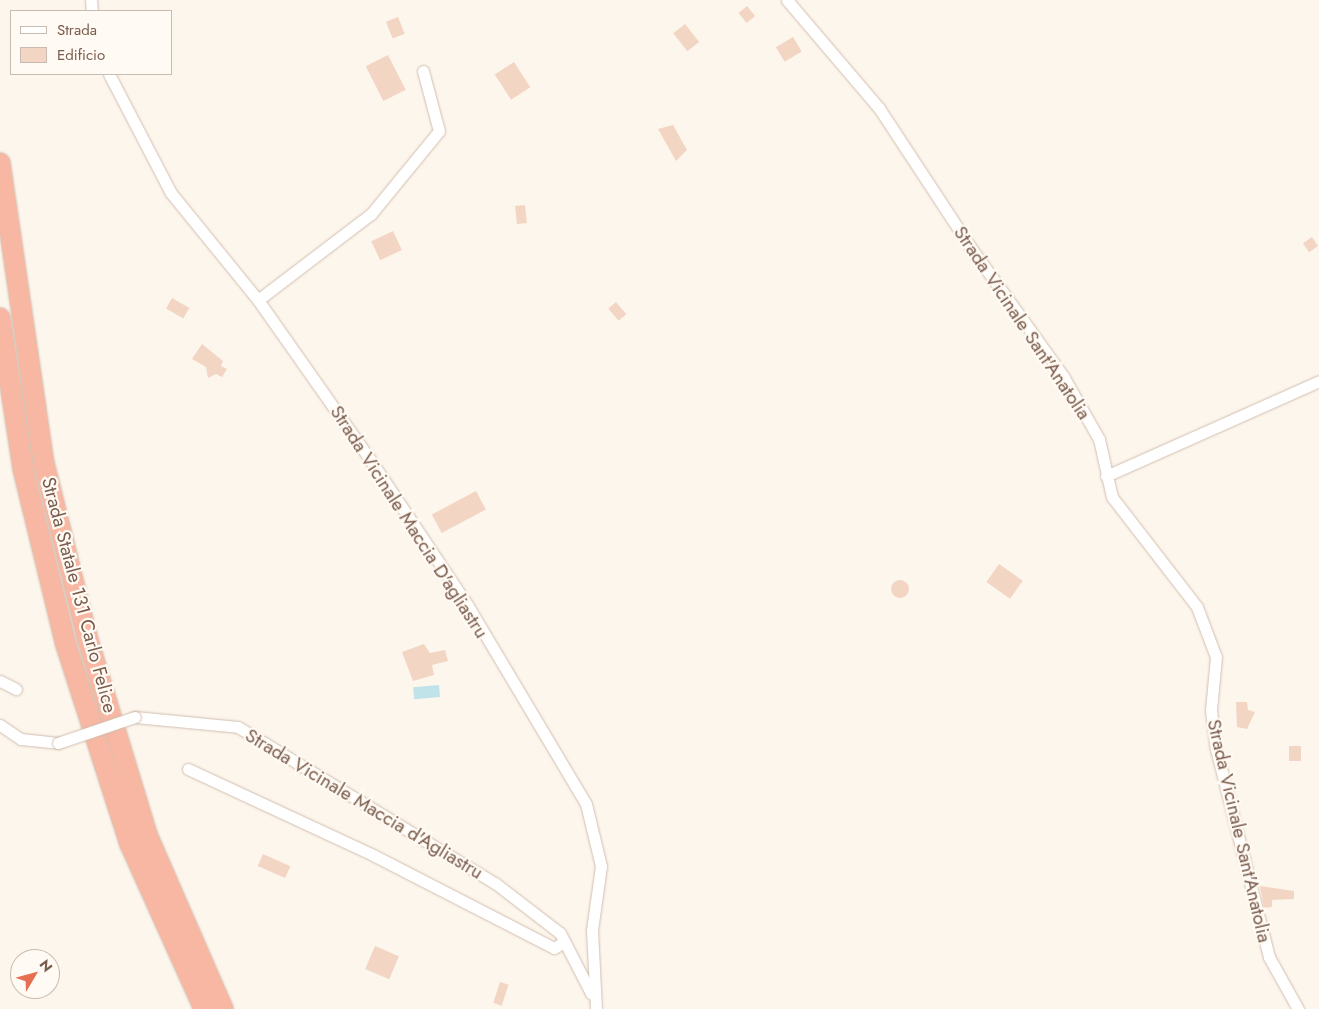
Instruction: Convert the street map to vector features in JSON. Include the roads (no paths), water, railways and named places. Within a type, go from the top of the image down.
[{"type":"highway","name":"Strada Statale 131 Carlo Felice","points":[[0,163],[44,463],[87,637],[148,835],[223,1009]]},
{"type":"highway","name":"Strada Statale 131 Carlo Felice","points":[[0,318],[23,469],[66,645],[130,844],[204,1009]]},
{"type":"street","name":"Strada Vicinale Sant'Anatolia","points":[[787,0],[879,108],[971,248],[1063,376],[1099,439],[1106,476],[1119,509],[1176,573],[1209,634],[1216,657],[1211,710],[1216,749],[1268,957],[1298,1009]]},
{"type":"street","points":[[258,300],[371,214],[439,131],[423,71]]},
{"type":"street","name":"Strada Vicinale Maccia D'agliastru","points":[[111,75],[171,193],[258,300],[468,606],[586,804],[601,866],[592,930],[592,994],[596,1009]]},
{"type":"street","points":[[1106,476],[1319,381]]},
{"type":"street","points":[[0,681],[16,689]]},
{"type":"street","name":"Strada Vicinale Maccia d'Agliastru","points":[[0,725],[22,739],[58,743],[135,717],[238,727],[495,883],[564,942],[592,994]]},
{"type":"street","points":[[188,769],[375,856],[554,948],[564,942]]},
{"type":"water","points":[[439,685],[440,697],[414,699],[413,687]]}]
